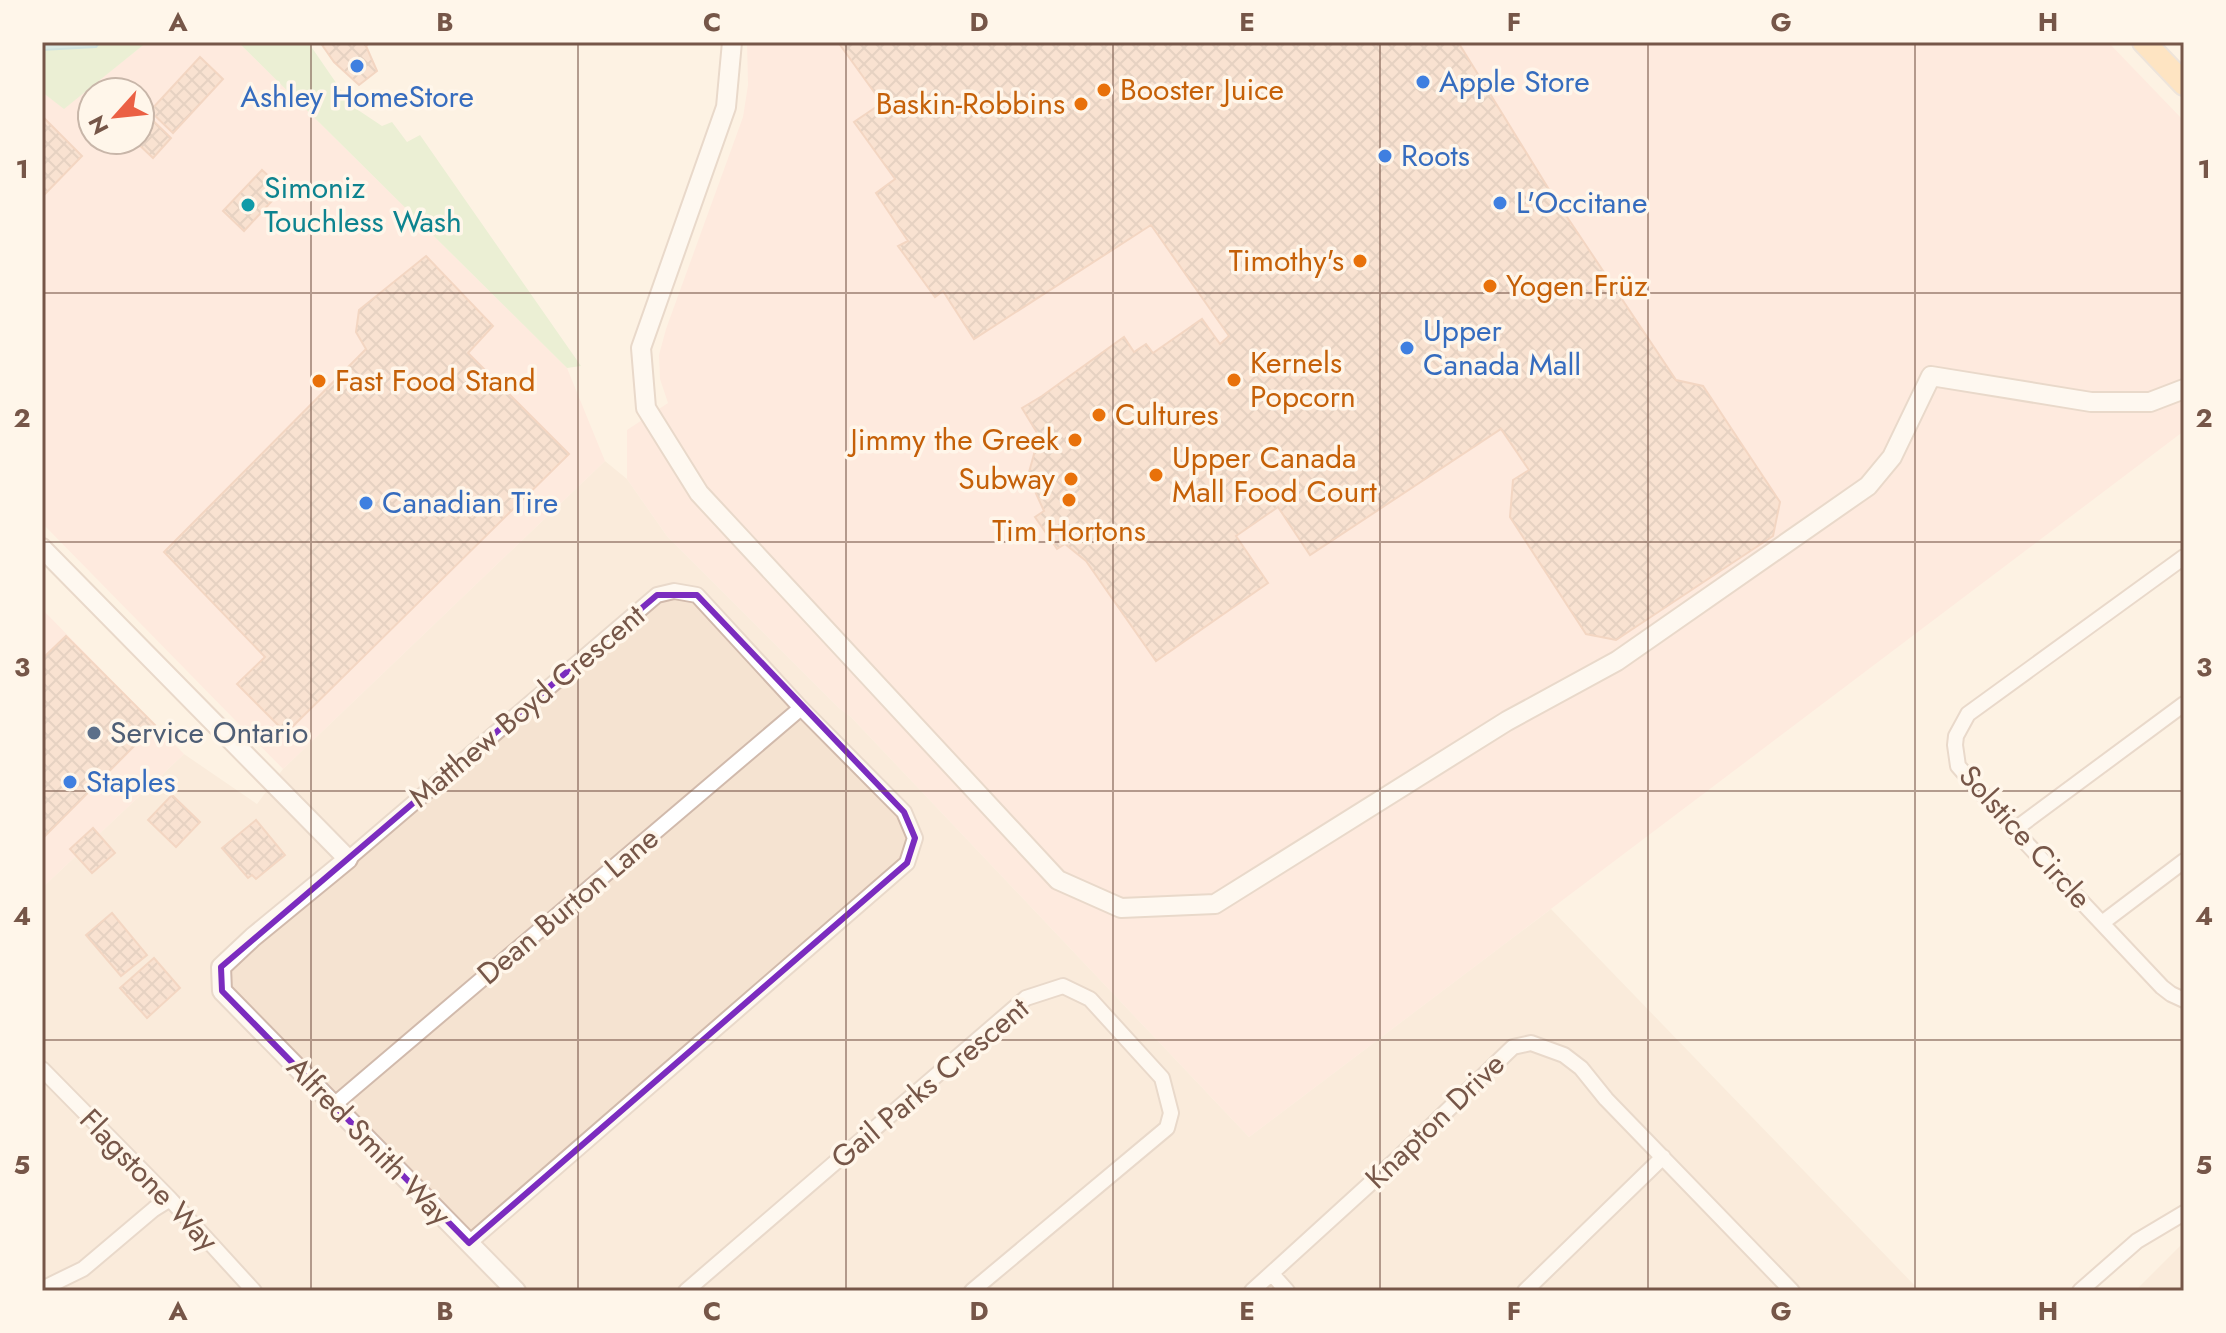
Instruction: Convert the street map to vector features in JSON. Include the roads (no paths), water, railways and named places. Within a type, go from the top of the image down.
[{"type":"main road","points":[[2144,42],[2184,84]]},
{"type":"street","points":[[732,42],[726,107],[641,348],[646,408],[699,493],[1058,880],[1121,908],[1215,904],[1507,721],[1617,661],[1868,486],[1892,457],[1931,376],[2091,402],[2150,402],[2184,389]]},
{"type":"street","points":[[42,548],[348,859]]},
{"type":"street","name":"Solstice Circle","points":[[2184,557],[1978,706],[1963,720],[1955,745],[1958,766],[2014,830],[2165,990],[2184,1000]]},
{"type":"street","name":"Matthew Boyd Crescent","points":[[222,991],[221,967],[253,937],[657,595],[674,591],[697,595],[801,708],[904,812],[915,838],[907,863],[469,1243]]},
{"type":"street","points":[[2014,830],[2184,704]]},
{"type":"street","name":"Dean Burton Lane","points":[[335,1104],[801,708]]},
{"type":"street","points":[[2102,923],[2184,861]]},
{"type":"street","name":"Gail Parks Crescent","points":[[686,1291],[1026,998],[1063,986],[1090,999],[1162,1078],[1171,1113],[1167,1128],[972,1291]]},
{"type":"street","name":"Alfred Smith Way","points":[[222,991],[516,1291]]},
{"type":"street","name":"Knapton Drive","points":[[1252,1291],[1396,1160],[1513,1047],[1531,1043],[1564,1055],[1581,1068],[1606,1099],[1791,1291]]},
{"type":"street","name":"Flagstone Way","points":[[42,1069],[170,1199],[254,1291]]},
{"type":"street","points":[[1525,1291],[1663,1157]]},
{"type":"street","points":[[42,1289],[83,1269],[170,1199]]},
{"type":"street","points":[[2080,1291],[2137,1241],[2184,1213]]},
{"type":"street","points":[[1272,1274],[1287,1291]]},
{"type":"water","points":[[42,42],[100,42],[96,47],[42,50]]},
{"type":"place","name":"Ashley HomeStore","points":[[357,66]]},
{"type":"place","name":"Apple Store","points":[[1423,82]]},
{"type":"place","name":"Booster Juice","points":[[1104,90]]},
{"type":"place","name":"Baskin-Robbins","points":[[1081,104]]},
{"type":"place","name":"Roots","points":[[1385,156]]},
{"type":"place","name":"L'Occitane","points":[[1500,203]]},
{"type":"place","name":"Simoniz Touchless Wash","points":[[248,205]]},
{"type":"place","name":"Timothy's","points":[[1360,261]]},
{"type":"place","name":"Yogen Früz","points":[[1490,286]]},
{"type":"place","name":"Upper Canada Mall","points":[[1407,348]]},
{"type":"place","name":"Kernels Popcorn","points":[[1234,380]]},
{"type":"place","name":"Fast Food Stand","points":[[319,381]]},
{"type":"place","name":"Cultures","points":[[1099,415]]},
{"type":"place","name":"Jimmy the Greek","points":[[1075,440]]},
{"type":"place","name":"Upper Canada Mall Food Court","points":[[1156,475]]},
{"type":"place","name":"Subway","points":[[1071,479]]},
{"type":"place","name":"Tim Hortons","points":[[1069,500]]},
{"type":"place","name":"Canadian Tire","points":[[366,503]]},
{"type":"place","name":"Service Ontario","points":[[94,733]]},
{"type":"place","name":"Staples","points":[[70,782]]}]
